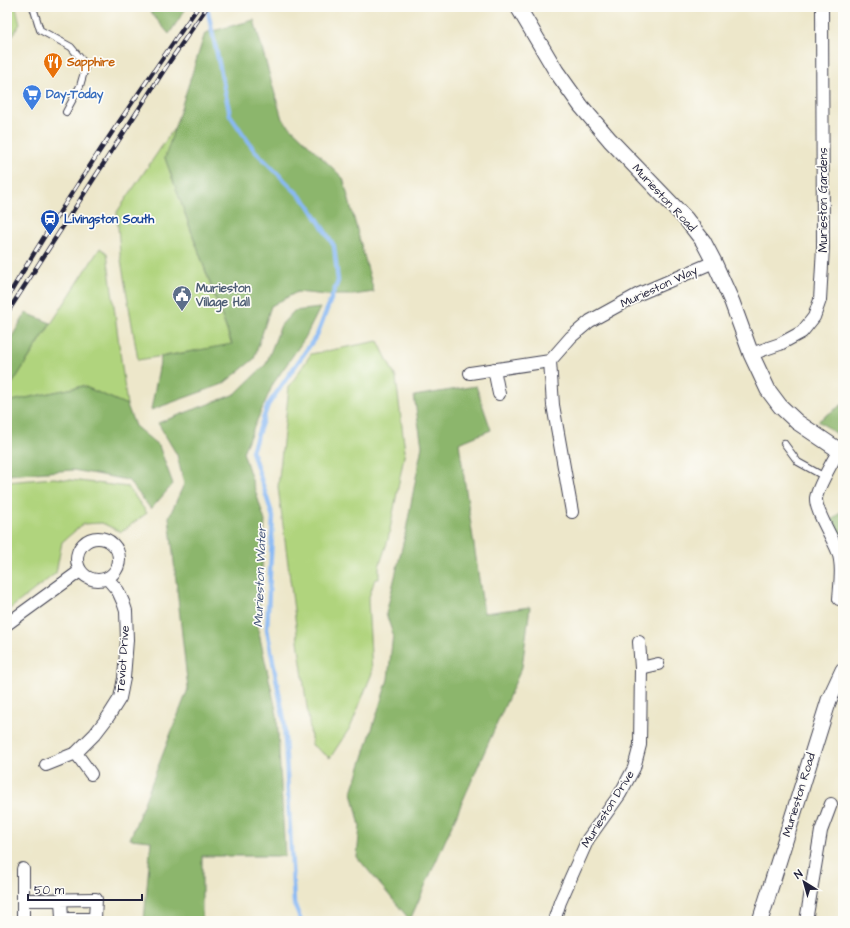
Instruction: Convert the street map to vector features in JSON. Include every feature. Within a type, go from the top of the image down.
[{"type":"street","name":"Murieston Road","points":[[518,7],[556,71],[581,106],[610,140],[686,219],[703,241],[732,302],[751,354],[768,390],[780,406],[797,422],[841,451],[819,488],[816,498],[819,512],[838,553],[840,564],[839,599]]},
{"type":"street","name":"Murieston Gardens","points":[[751,354],[780,344],[802,332],[814,317],[820,300],[823,248],[822,7]]},
{"type":"street","name":"Murieston Way","points":[[550,360],[571,337],[590,321],[639,294],[714,262]]},
{"type":"street","points":[[470,373],[550,360],[553,405],[572,512]]},
{"type":"street","points":[[494,369],[499,394]]},
{"type":"street","points":[[95,538],[103,538],[113,544],[118,552],[119,562],[117,569],[107,578],[100,580],[92,579],[80,571],[76,556],[82,544],[95,538]]},
{"type":"street","points":[[7,624],[80,571]]},
{"type":"street","name":"Teviot Drive","points":[[46,765],[76,753],[95,734],[120,698],[124,678],[127,640],[126,611],[118,591],[107,578]]},
{"type":"street","name":"Murieston Drive","points":[[554,921],[560,902],[588,839],[620,794],[634,768],[640,745],[641,668],[639,642]]},
{"type":"street","points":[[641,668],[658,664]]},
{"type":"street","name":"Murieston Road","points":[[760,921],[830,700],[843,670]]},
{"type":"street","points":[[76,753],[91,774]]},
{"type":"street","points":[[806,921],[820,831],[831,804]]},
{"type":"street","points":[[23,869],[23,921]]},
{"type":"street","points":[[23,900],[61,899]]},
{"type":"lane","points":[[33,7],[40,30],[71,47],[86,65],[80,86],[66,112]]},
{"type":"lane","points":[[784,443],[798,462],[825,477]]},
{"type":"green space","points":[[7,7],[16,7],[20,24],[7,44]]},
{"type":"green space","points":[[146,7],[187,7],[169,34]]},
{"type":"green space","points":[[254,20],[282,119],[343,178],[374,292],[353,295],[326,295],[297,292],[271,306],[254,359],[223,384],[151,410],[161,357],[232,344],[165,158],[205,33]]},
{"type":"green space","points":[[175,127],[165,158],[232,345],[138,360],[120,254],[117,212]]},
{"type":"green space","points":[[100,248],[107,253],[127,405],[83,386],[7,402],[7,392]]},
{"type":"green space","points":[[320,308],[305,338],[273,384],[243,452],[265,521],[258,629],[277,715],[285,856],[202,856],[202,921],[144,921],[151,841],[130,839],[188,689],[169,517],[184,484],[177,455],[158,423],[235,394],[266,364],[281,325],[294,311]]},
{"type":"green space","points":[[26,313],[51,323],[7,392],[7,345]]},
{"type":"green space","points":[[378,341],[396,378],[405,451],[388,540],[379,567],[379,579],[375,579],[368,600],[372,673],[351,726],[330,758],[312,745],[278,487],[289,387],[311,354]]},
{"type":"green space","points":[[83,386],[127,405],[135,426],[159,446],[173,484],[151,509],[128,480],[73,470],[7,475],[7,402]]},
{"type":"green space","points":[[476,386],[491,430],[459,443],[484,613],[530,607],[522,667],[410,920],[357,857],[360,826],[352,792],[388,679],[393,634],[386,614],[405,535],[422,446],[414,396]]},
{"type":"green space","points":[[843,404],[843,438],[818,421]]},
{"type":"green space","points":[[54,478],[128,487],[147,513],[121,532],[102,523],[83,524],[62,542],[56,573],[7,611],[7,482]]},
{"type":"green space","points":[[843,509],[843,545],[832,520]]},
{"type":"waterway","name":"Murieston Water","points":[[207,7],[230,115],[254,150],[308,204],[334,246],[338,281],[317,335],[268,405],[252,451],[273,517],[267,629],[284,720],[294,903],[301,921]]},
{"type":"railway","points":[[7,298],[76,187],[124,114],[198,7]]},
{"type":"railway","points":[[7,313],[168,64],[207,7]]},
{"type":"place","name":"Sapphire","points":[[53,79]]},
{"type":"place","name":"Day-Today","points":[[32,111]]},
{"type":"place","name":"Livingston South","points":[[50,236]]},
{"type":"place","name":"Murieston Village Hall","points":[[182,312]]}]
